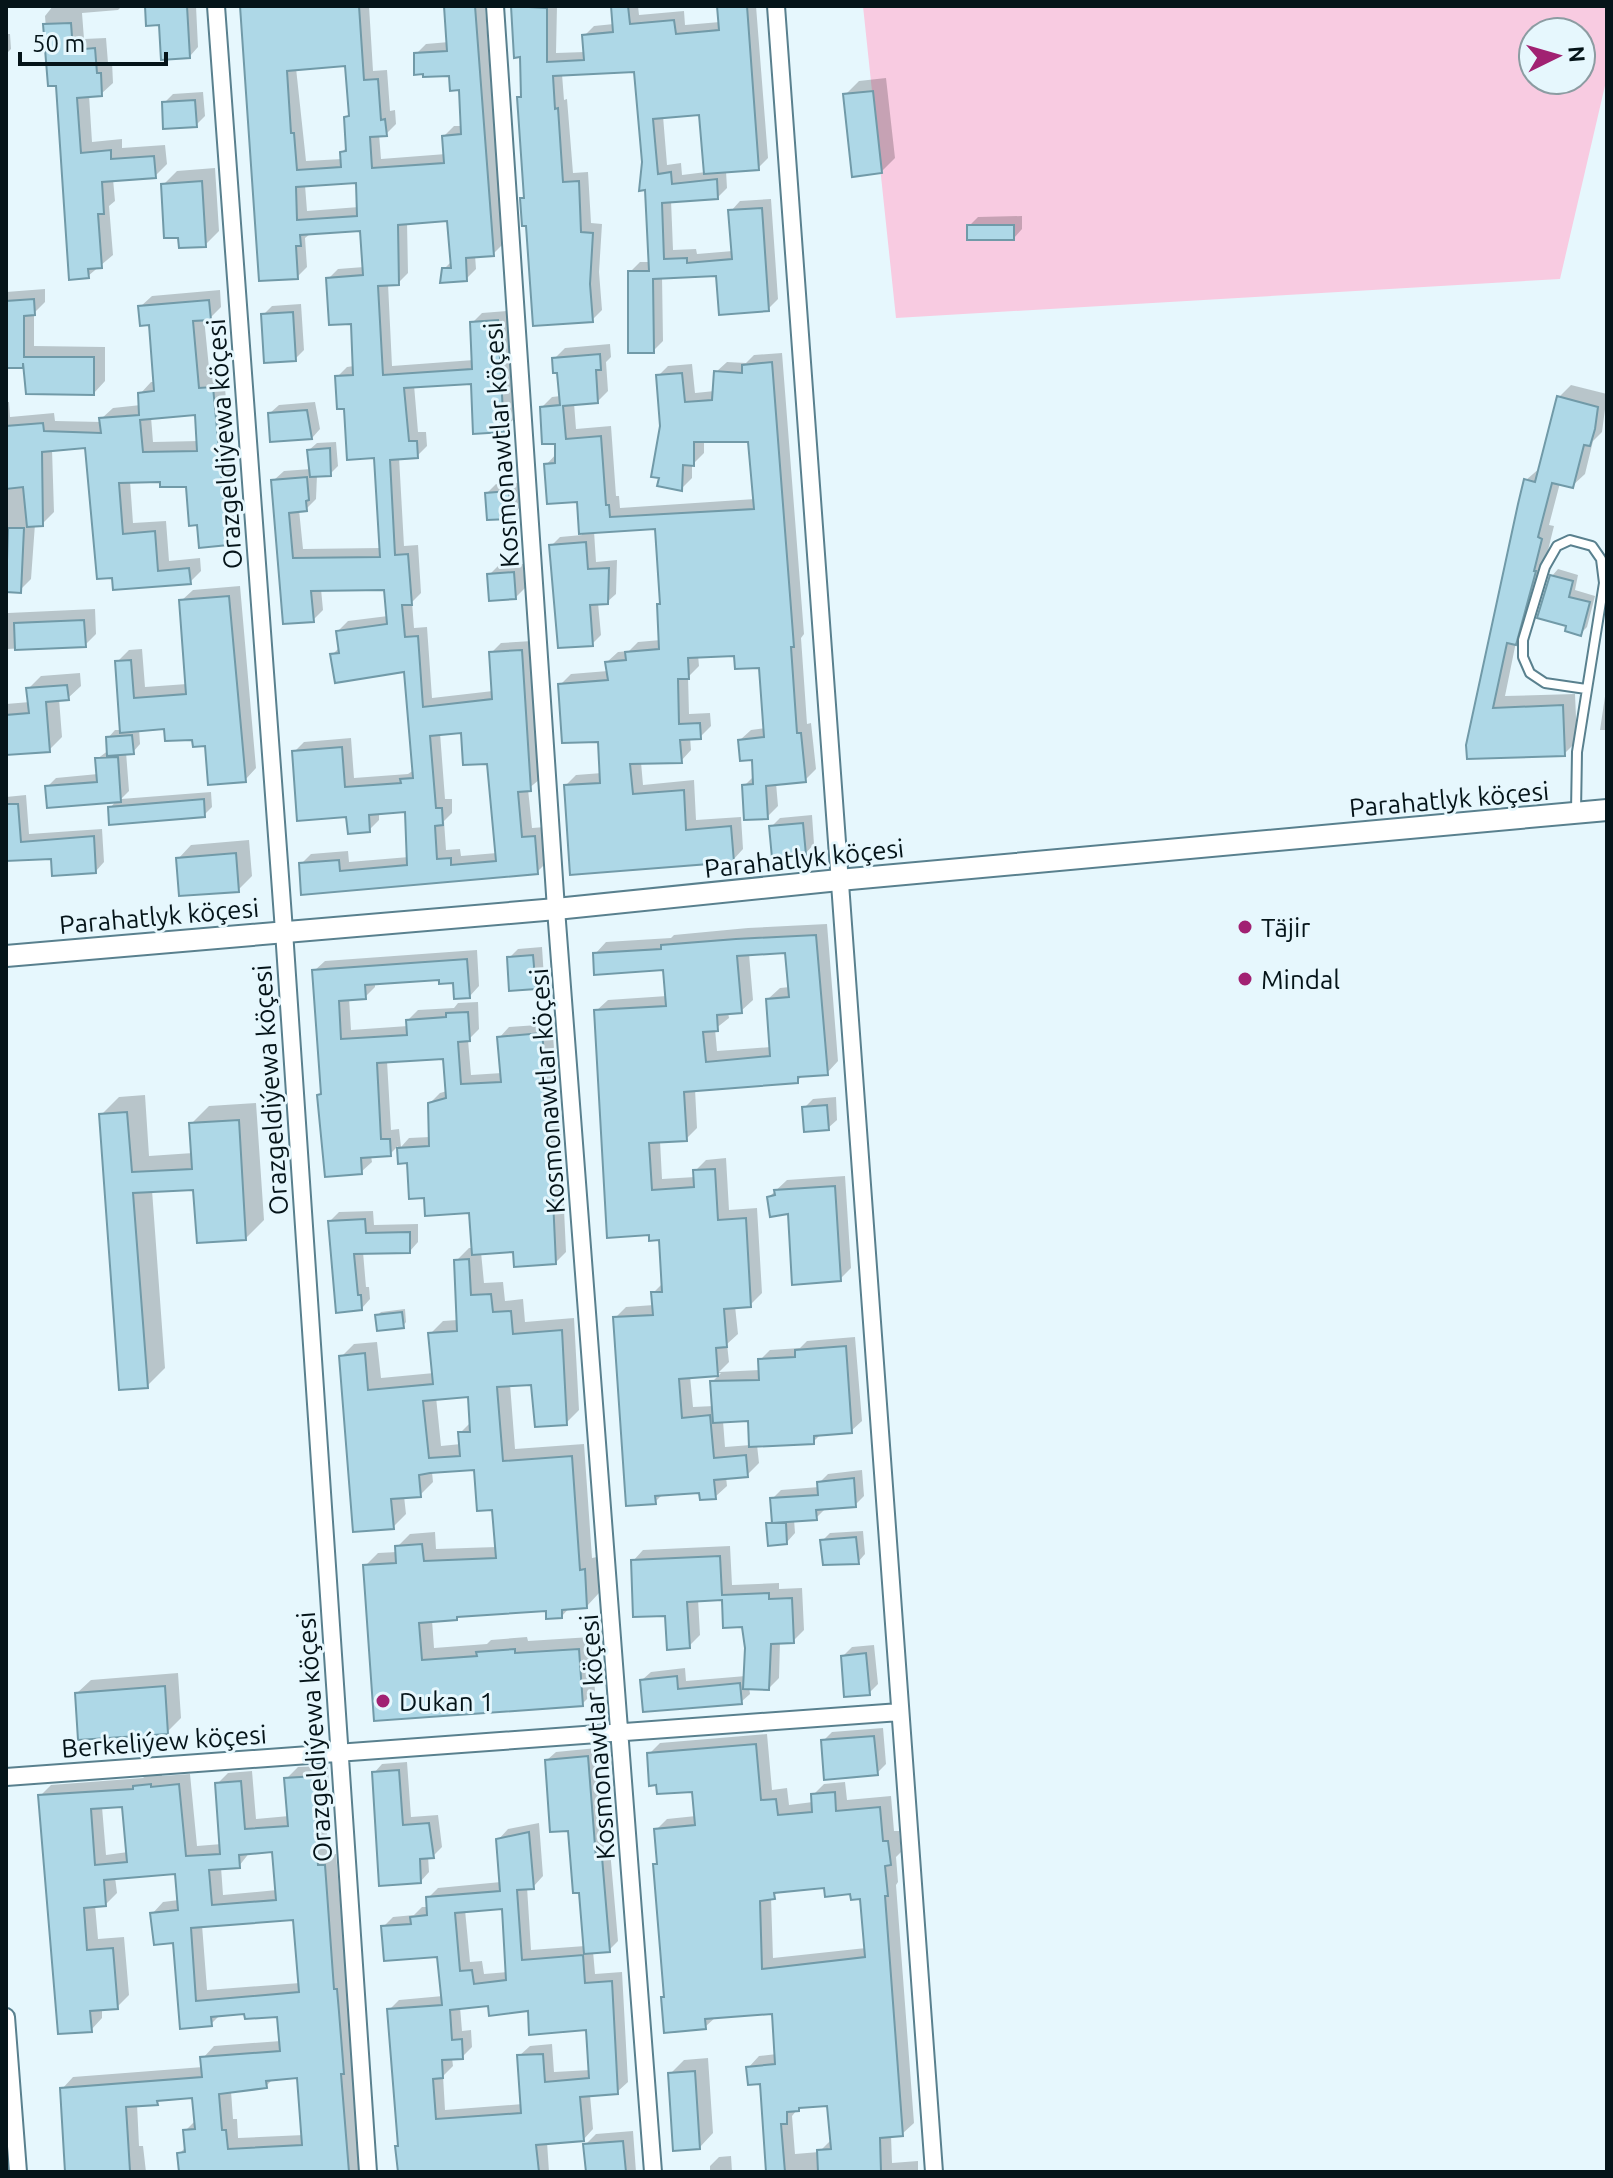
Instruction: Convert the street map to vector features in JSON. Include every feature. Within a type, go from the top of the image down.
[{"type":"street","name":"Orazgeldiýewa köçesi","points":[[216,6],[284,931],[368,2172]]},
{"type":"street","name":"Kosmonawtlar köçesi","points":[[495,6],[556,909],[653,2172]]},
{"type":"street","points":[[776,6],[934,2172]]},
{"type":"street","name":"Parahatlyk köçesi","points":[[6,956],[556,909],[1607,810]]},
{"type":"street","name":"Berkeliýew köçesi","points":[[6,1777],[900,1712]]},
{"type":"street","points":[[6,2017],[18,2172]]},
{"type":"lane","points":[[1576,813],[1577,752],[1604,583],[1601,559],[1592,546],[1570,540],[1557,546],[1545,567],[1523,640],[1523,657],[1530,673],[1545,683],[1586,689]]},
{"type":"shaded area","points":[[863,6],[1607,6],[1607,77],[1560,279],[896,318]]},
{"type":"building","points":[[145,6],[187,6],[190,58],[161,60],[159,25],[146,26]]},
{"type":"building","points":[[240,6],[359,6],[364,80],[378,79],[381,120],[385,119],[387,136],[370,137],[372,168],[444,163],[442,136],[461,134],[459,90],[450,91],[449,76],[414,75],[414,53],[447,51],[444,6],[475,6],[494,256],[466,258],[467,281],[440,283],[442,268],[451,268],[447,221],[398,225],[399,285],[378,286],[383,375],[472,369],[470,322],[498,320],[504,432],[473,434],[471,384],[404,388],[409,441],[417,441],[418,458],[390,460],[395,555],[408,554],[412,605],[402,605],[405,637],[418,636],[423,707],[492,699],[489,652],[522,650],[531,791],[518,792],[522,837],[535,836],[538,874],[301,895],[299,863],[339,860],[340,871],[407,865],[405,812],[369,815],[370,832],[348,834],[346,817],[297,821],[292,751],[342,747],[345,787],[401,783],[400,779],[413,778],[404,672],[335,683],[330,654],[339,653],[336,631],[387,624],[384,590],[311,591],[314,622],[283,624],[271,480],[307,477],[307,511],[289,513],[293,558],[380,557],[374,458],[347,460],[344,409],[337,409],[335,376],[353,375],[351,324],[329,325],[326,278],[363,275],[360,231],[300,235],[301,246],[296,246],[298,279],[259,281]],"holes":[[[345,66],[349,116],[344,117],[346,151],[340,152],[341,167],[297,170],[287,71]],[[356,183],[357,216],[297,220],[296,187]],[[461,733],[463,765],[487,764],[496,861],[451,865],[451,858],[437,859],[435,826],[443,825],[442,808],[436,808],[430,736]]]},
{"type":"building","points":[[511,6],[547,8],[547,62],[584,60],[582,35],[613,32],[611,6],[628,6],[630,24],[674,20],[676,34],[719,30],[717,6],[747,6],[759,170],[704,174],[699,115],[653,119],[658,174],[671,172],[672,184],[717,179],[718,199],[662,203],[664,259],[687,258],[687,263],[732,259],[728,210],[762,208],[769,311],[719,315],[716,276],[653,279],[654,353],[628,353],[628,271],[649,271],[645,190],[639,191],[642,162],[634,72],[553,76],[563,182],[579,181],[581,232],[593,233],[590,284],[593,322],[533,326],[526,226],[522,226],[520,198],[524,198],[517,97],[521,97],[520,57],[514,58]]},
{"type":"building","points":[[71,23],[73,50],[95,48],[97,73],[101,73],[102,96],[77,98],[81,153],[111,150],[111,159],[154,156],[156,178],[102,182],[104,214],[98,214],[102,268],[88,269],[89,278],[69,280],[56,86],[48,86],[43,24]]},
{"type":"building","points":[[873,91],[882,173],[852,177],[843,94]]},
{"type":"building","points":[[195,100],[197,127],[163,129],[162,102]]},
{"type":"building","points":[[202,181],[206,247],[179,248],[178,238],[164,238],[161,184]]},
{"type":"building","points":[[967,225],[1014,225],[1014,240],[967,240]]},
{"type":"building","points":[[34,299],[35,315],[24,316],[24,357],[94,357],[94,395],[26,394],[23,363],[23,368],[6,368],[6,301]]},
{"type":"building","points":[[209,300],[211,320],[193,321],[199,388],[213,387],[228,545],[199,548],[197,525],[189,526],[186,487],[160,487],[160,482],[119,483],[123,534],[155,531],[158,571],[189,568],[191,584],[113,590],[112,578],[97,579],[85,448],[42,452],[43,526],[27,527],[23,487],[6,489],[6,426],[43,423],[44,431],[101,433],[99,418],[139,415],[138,393],[154,391],[149,325],[140,326],[138,306]],"holes":[[[195,415],[197,451],[143,452],[140,420]]]},
{"type":"building","points":[[293,312],[296,361],[264,363],[261,314]]},
{"type":"building","points":[[600,354],[601,370],[596,370],[598,403],[563,406],[566,439],[601,436],[606,505],[609,505],[610,517],[754,509],[748,442],[694,442],[694,466],[683,465],[682,491],[657,486],[659,478],[651,477],[660,426],[656,375],[682,373],[685,402],[712,400],[714,371],[742,373],[742,365],[772,362],[794,647],[791,647],[797,733],[801,733],[806,782],[766,786],[768,819],[744,820],[742,785],[753,784],[752,760],[740,761],[738,740],[764,737],[759,668],[735,669],[734,656],[688,658],[689,679],[678,679],[679,724],[700,723],[701,739],[680,740],[682,763],[630,764],[633,794],[684,790],[686,830],[731,826],[734,862],[570,875],[564,785],[600,783],[598,742],[562,743],[558,684],[608,680],[605,662],[626,660],[625,652],[659,649],[657,604],[660,604],[655,529],[579,534],[577,502],[547,504],[544,464],[555,463],[555,444],[542,444],[540,407],[560,405],[557,373],[553,373],[552,358]]},
{"type":"building","points":[[1557,396],[1598,407],[1595,429],[1590,446],[1584,445],[1573,488],[1552,483],[1538,537],[1542,539],[1536,571],[1516,645],[1507,643],[1493,708],[1563,705],[1565,756],[1467,759],[1466,745],[1524,479],[1535,482]]},
{"type":"building","points":[[307,410],[312,439],[270,442],[268,413]]},
{"type":"building","points":[[330,448],[331,476],[310,477],[307,450]]},
{"type":"building","points":[[509,491],[511,519],[487,520],[485,493]]},
{"type":"building","points":[[8,528],[24,528],[21,593],[6,592]]},
{"type":"building","points":[[586,542],[588,569],[609,568],[608,604],[590,605],[593,646],[558,648],[549,545]]},
{"type":"building","points":[[514,572],[516,599],[489,601],[487,574]]},
{"type":"building","points":[[1550,575],[1573,581],[1569,597],[1590,602],[1581,636],[1565,631],[1566,626],[1537,618]]},
{"type":"building","points":[[229,596],[246,782],[208,785],[205,746],[193,747],[192,740],[165,741],[164,729],[120,733],[115,661],[131,660],[134,698],[186,694],[179,600]]},
{"type":"building","points":[[84,620],[86,647],[15,650],[14,623]]},
{"type":"building","points":[[67,685],[69,700],[46,702],[50,752],[6,755],[6,715],[29,713],[26,688]]},
{"type":"building","points":[[132,735],[134,754],[107,756],[106,737]]},
{"type":"building","points":[[118,757],[121,802],[47,808],[45,786],[97,782],[95,758]]},
{"type":"building","points":[[204,799],[205,817],[109,825],[108,807]]},
{"type":"building","points":[[6,804],[18,804],[21,842],[94,836],[96,873],[52,876],[51,859],[6,861]]},
{"type":"building","points":[[803,823],[806,855],[772,858],[769,826]]},
{"type":"building","points":[[236,853],[239,892],[179,896],[176,858]]},
{"type":"building","points":[[816,935],[828,1075],[798,1077],[798,1083],[684,1092],[687,1141],[649,1143],[652,1190],[694,1187],[693,1170],[715,1169],[718,1220],[746,1218],[751,1307],[724,1309],[727,1347],[716,1348],[718,1376],[679,1379],[682,1418],[710,1415],[714,1458],[746,1455],[748,1477],[714,1480],[716,1499],[700,1500],[699,1493],[655,1496],[656,1504],[626,1506],[613,1317],[653,1315],[651,1292],[662,1292],[659,1240],[649,1241],[649,1235],[607,1238],[594,1010],[666,1006],[663,970],[594,975],[593,953],[661,949],[661,945]],"holes":[[[785,953],[789,997],[766,999],[770,1056],[706,1062],[703,1032],[718,1031],[717,1015],[742,1013],[737,956]]]},
{"type":"building","points":[[533,955],[536,989],[509,991],[507,957]]},
{"type":"building","points":[[467,959],[470,998],[454,999],[453,983],[439,984],[439,980],[365,985],[366,999],[339,1001],[341,1039],[407,1035],[406,1020],[468,1012],[470,1041],[458,1042],[461,1084],[501,1082],[497,1037],[542,1033],[546,1072],[542,1073],[550,1134],[556,1264],[514,1267],[513,1252],[472,1255],[469,1213],[425,1216],[424,1198],[409,1199],[407,1163],[398,1164],[397,1148],[429,1146],[428,1103],[446,1098],[443,1059],[377,1063],[381,1139],[390,1139],[391,1156],[361,1158],[362,1174],[325,1177],[317,1095],[321,1094],[312,970]]},
{"type":"building","points":[[827,1105],[829,1130],[804,1132],[802,1107]]},
{"type":"building","points":[[127,1112],[132,1172],[192,1169],[189,1123],[239,1120],[246,1240],[197,1243],[193,1190],[133,1193],[148,1388],[119,1390],[99,1114]]},
{"type":"building","points":[[835,1186],[841,1281],[792,1285],[788,1214],[770,1217],[767,1197],[775,1195],[774,1190]]},
{"type":"building","points":[[365,1219],[366,1233],[410,1232],[410,1253],[354,1254],[362,1310],[336,1313],[328,1221]]},
{"type":"building","points":[[469,1259],[471,1295],[491,1294],[493,1312],[511,1311],[513,1334],[562,1330],[567,1425],[535,1427],[531,1385],[497,1387],[503,1461],[572,1456],[580,1570],[585,1569],[587,1608],[562,1610],[562,1618],[546,1619],[546,1611],[419,1623],[422,1660],[477,1656],[476,1652],[515,1649],[515,1653],[579,1649],[583,1706],[374,1721],[363,1565],[396,1563],[395,1546],[422,1544],[424,1561],[496,1558],[492,1510],[477,1511],[474,1470],[430,1473],[419,1475],[421,1497],[391,1499],[394,1529],[353,1532],[339,1356],[365,1353],[368,1390],[433,1384],[428,1333],[457,1331],[454,1260]],"holes":[[[468,1397],[470,1432],[458,1432],[460,1456],[429,1458],[423,1401]]]},
{"type":"building","points":[[402,1312],[404,1328],[377,1331],[375,1315]]},
{"type":"building","points":[[846,1346],[852,1433],[814,1436],[814,1444],[749,1447],[748,1421],[713,1423],[710,1381],[759,1380],[758,1359],[795,1357],[795,1350]]},
{"type":"building","points":[[854,1478],[856,1507],[816,1510],[817,1520],[772,1523],[770,1498],[818,1495],[817,1482]]},
{"type":"building","points":[[766,1523],[786,1523],[787,1544],[768,1546]]},
{"type":"building","points":[[856,1537],[859,1564],[823,1565],[820,1540]]},
{"type":"building","points":[[720,1556],[722,1595],[769,1593],[769,1599],[792,1598],[794,1643],[771,1644],[769,1690],[743,1689],[745,1648],[742,1627],[723,1628],[722,1600],[687,1602],[690,1648],[667,1650],[665,1616],[633,1617],[631,1560]]},
{"type":"building","points":[[866,1653],[870,1695],[844,1697],[841,1656]]},
{"type":"building","points":[[677,1676],[678,1689],[740,1683],[742,1704],[643,1712],[640,1680]]},
{"type":"building","points":[[165,1686],[168,1734],[78,1740],[75,1693]]},
{"type":"building","points":[[874,1736],[878,1775],[824,1780],[821,1740]]},
{"type":"building","points":[[756,1744],[761,1800],[776,1799],[778,1815],[812,1812],[811,1794],[835,1792],[836,1811],[880,1807],[883,1841],[888,1841],[891,1865],[885,1866],[888,1896],[885,1896],[903,2136],[880,2138],[881,2172],[818,2172],[817,2150],[831,2149],[827,2106],[787,2112],[787,2124],[781,2124],[785,2172],[766,2172],[760,2084],[748,2085],[746,2067],[775,2064],[772,2014],[705,2019],[706,2029],[664,2033],[653,1864],[657,1864],[654,1829],[695,1825],[692,1792],[657,1794],[656,1785],[649,1786],[647,1753]],"holes":[[[824,1888],[825,1897],[850,1894],[851,1900],[860,1899],[865,1957],[762,1969],[760,1901],[775,1899],[774,1893]]]},
{"type":"building","points":[[588,1756],[596,1858],[602,1857],[610,1952],[584,1954],[579,1893],[573,1893],[568,1831],[550,1832],[545,1760]]},
{"type":"building","points":[[399,1770],[403,1825],[429,1823],[434,1858],[420,1859],[421,1883],[379,1886],[372,1772]]},
{"type":"building","points":[[317,1776],[320,1821],[315,1821],[318,1865],[325,1865],[344,2074],[341,2074],[349,2172],[179,2172],[177,2153],[185,2152],[183,2130],[195,2129],[192,2098],[126,2107],[130,2171],[65,2172],[60,2088],[202,2077],[200,2057],[280,2051],[277,2017],[245,2019],[244,2014],[211,2017],[212,2026],[180,2029],[173,1943],[154,1945],[150,1913],[178,1910],[175,1874],[104,1880],[106,1906],[84,1908],[87,1950],[113,1948],[118,2009],[90,2011],[92,2032],[58,2034],[38,1795],[179,1784],[186,1856],[220,1854],[215,1783],[241,1781],[245,1829],[288,1826],[284,1778]],"holes":[[[122,1807],[127,1862],[95,1865],[91,1809]],[[272,1852],[276,1900],[212,1905],[209,1870],[240,1868],[239,1855]],[[293,1920],[299,1992],[196,2001],[191,1928]],[[297,2078],[302,2145],[228,2149],[226,2130],[222,2130],[219,2094],[267,2088],[266,2081]]]},
{"type":"building","points":[[529,1832],[534,1889],[517,1890],[522,1960],[583,1955],[585,1983],[612,1981],[618,2094],[580,2097],[584,2141],[536,2145],[539,2172],[398,2172],[387,2009],[442,2005],[437,1957],[384,1961],[381,1926],[411,1924],[410,1917],[427,1915],[426,1897],[500,1891],[496,1839]],"holes":[[[502,1909],[506,1980],[474,1984],[472,1970],[460,1971],[455,1913]],[[488,2006],[489,2016],[528,2011],[529,2035],[586,2030],[589,2078],[545,2082],[543,2054],[517,2055],[521,2113],[436,2119],[433,2079],[443,2078],[442,2060],[463,2059],[462,2039],[452,2040],[450,2010]]]},
{"type":"building","points":[[695,2071],[700,2149],[673,2151],[668,2073]]},
{"type":"building","points":[[623,2141],[626,2172],[586,2172],[583,2144]]},
{"type":"place","name":"Täjir","points":[[1245,927]]},
{"type":"place","name":"Mindal","points":[[1245,979]]},
{"type":"place","name":"Dukan 1","points":[[383,1701]]}]
